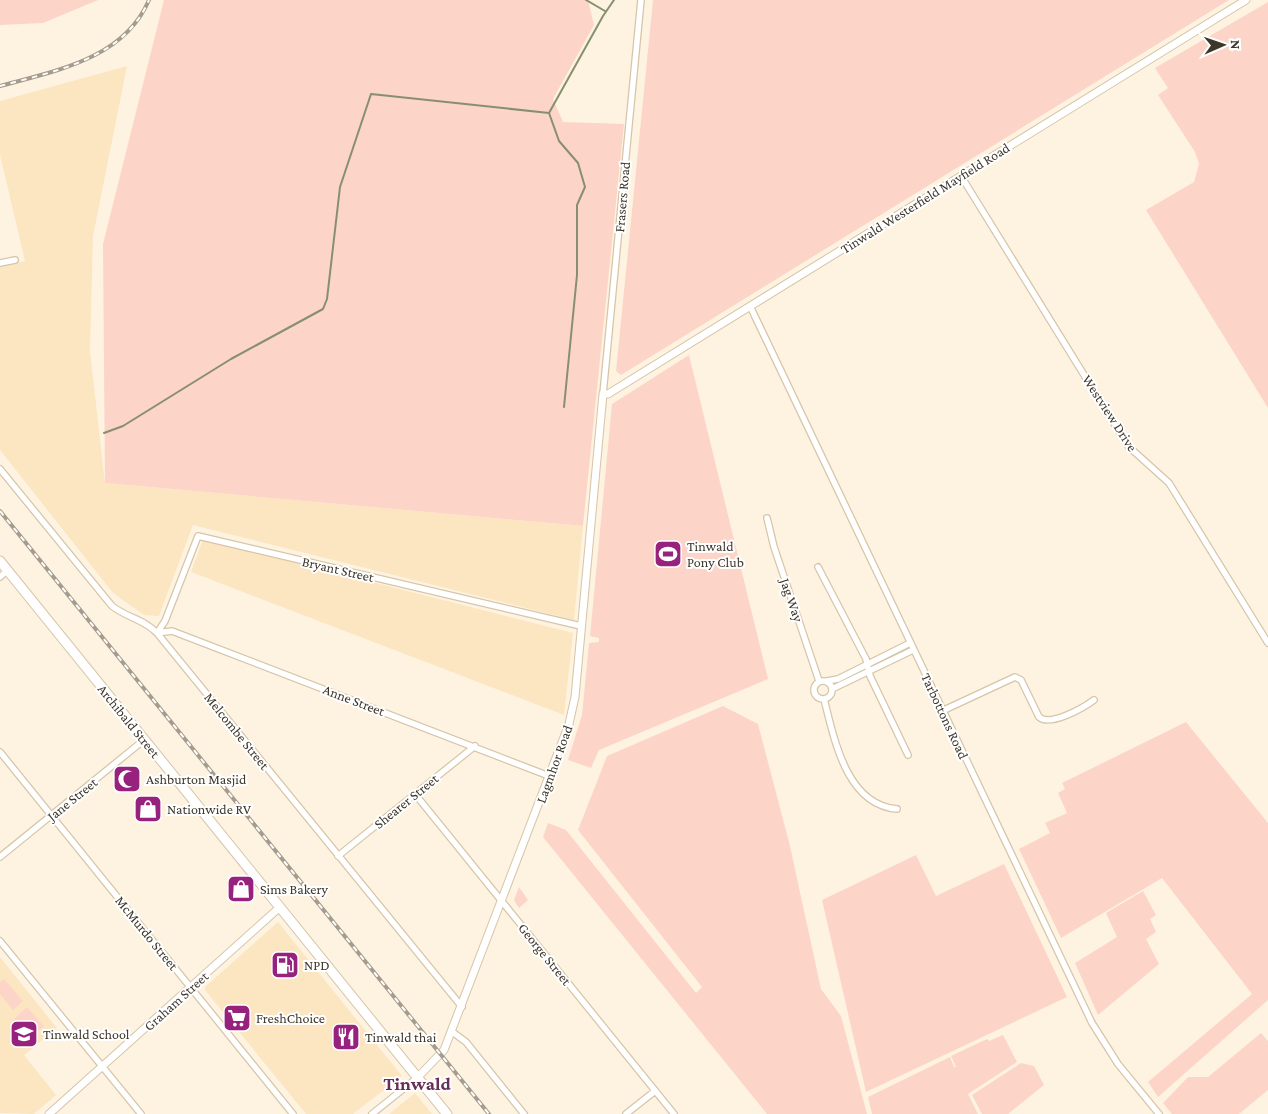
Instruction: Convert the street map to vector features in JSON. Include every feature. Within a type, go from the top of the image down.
[{"type":"highway","name":"Archibald Street","points":[[0,561],[447,1114]]},
{"type":"street","name":"Frasers Road","points":[[603,394],[641,0]]},
{"type":"street","name":"Tinwald Westerfield Mayfield Road","points":[[603,394],[608,394],[1246,0]]},
{"type":"street","name":"Westview Drive","points":[[961,176],[1128,446],[1169,483],[1268,643]]},
{"type":"street","points":[[0,264],[15,260]]},
{"type":"street","name":"Tarbottons Road","points":[[750,306],[1096,1032],[1118,1064],[1159,1114]]},
{"type":"street","name":"Lagmhor Road","points":[[417,1078],[441,1054],[452,1031],[564,742],[572,711],[603,394]]},
{"type":"street","name":"Melcombe Street","points":[[0,469],[112,606],[150,625],[157,633],[462,1007]]},
{"type":"street","name":"Jag Way","points":[[767,518],[774,547],[819,681]]},
{"type":"street","name":"Bryant Street","points":[[157,633],[165,621],[198,536],[581,626]]},
{"type":"street","points":[[818,567],[867,664],[908,755]]},
{"type":"street","points":[[0,577],[8,570]]},
{"type":"street","name":"Anne Street","points":[[157,633],[172,631],[550,776]]},
{"type":"street","points":[[827,681],[832,689],[830,696],[824,699],[816,696],[814,692],[816,683],[819,681],[838,679],[910,643]]},
{"type":"street","points":[[832,689],[913,650]]},
{"type":"street","points":[[942,711],[1015,676],[1021,680],[1039,718],[1044,721],[1054,720],[1094,700]]},
{"type":"street","points":[[824,699],[836,745],[848,774],[868,796],[879,804],[898,808]]},
{"type":"street","name":"Jane Street","points":[[0,857],[144,740]]},
{"type":"street","name":"Shearer Street","points":[[338,856],[475,746]]},
{"type":"street","name":"McMurdo Street","points":[[0,752],[293,1114]]},
{"type":"street","name":"George Street","points":[[415,794],[541,947],[674,1114]]},
{"type":"street","name":"Graham Street","points":[[49,1114],[280,907]]},
{"type":"street","points":[[0,941],[140,1114]]},
{"type":"street","points":[[452,1031],[466,1042],[524,1114]]},
{"type":"street","points":[[372,1114],[417,1078]]},
{"type":"street","points":[[626,1114],[655,1091]]},
{"type":"shaded area","points":[[0,0],[98,0],[43,23],[0,25]]},
{"type":"shaded area","points":[[164,0],[588,0],[594,25],[553,99],[563,122],[624,124],[583,526],[105,483],[103,244]]},
{"type":"shaded area","points":[[653,0],[1229,0],[621,375],[616,371]]},
{"type":"shaded area","points":[[1268,2],[1268,408],[1146,210],[1194,182],[1199,164],[1195,152],[1158,95],[1168,88],[1155,68]]},
{"type":"shaded area","points":[[127,66],[93,236],[90,351],[105,483],[583,526],[574,620],[193,525],[159,616],[144,615],[113,593],[0,450],[0,267],[25,261],[0,155],[0,101]]},
{"type":"shaded area","name":"Tinwald Pony Club","points":[[689,355],[768,679],[599,750],[591,768],[568,760],[582,715],[589,643],[599,642],[599,638],[590,636],[612,404]]},
{"type":"shaded area","points":[[203,539],[573,633],[564,715],[191,572]]},
{"type":"shaded area","points":[[723,706],[758,724],[790,846],[821,989],[841,1016],[867,1114],[767,1114],[543,837],[548,823],[566,830],[696,993],[702,987],[578,830],[607,756]]},
{"type":"shaded area","points":[[1186,722],[1268,823],[1268,1000],[1158,1097],[1148,1082],[1252,994],[1162,878],[1061,938],[1019,849],[1050,833],[1045,823],[1067,813],[1058,793],[1065,789],[1062,783]]},
{"type":"shaded area","points":[[916,855],[936,896],[1004,864],[1067,997],[866,1092],[822,900]]},
{"type":"shaded area","points":[[519,887],[528,900],[519,908],[514,900]]},
{"type":"shaded area","points":[[1143,891],[1156,915],[1150,919],[1156,932],[1146,939],[1159,964],[1098,1015],[1075,963],[1117,937],[1106,913]]},
{"type":"shaded area","points":[[278,922],[402,1076],[353,1114],[306,1114],[205,990],[205,987]]},
{"type":"shaded area","name":"Tinwald School","points":[[0,957],[57,1028],[24,1055],[56,1095],[34,1114],[0,1113]]},
{"type":"shaded area","points":[[4,979],[23,1001],[13,1010],[0,994],[0,982]]},
{"type":"shaded area","points":[[27,1007],[44,1026],[33,1036],[28,1030],[25,1032],[14,1019]]},
{"type":"shaded area","points":[[1261,1033],[1268,1041],[1268,1090],[1239,1114],[1172,1114],[1163,1103],[1188,1077],[1208,1077]]},
{"type":"shaded area","points":[[1003,1035],[1017,1062],[968,1094],[978,1114],[872,1114],[868,1097],[950,1057],[954,1067],[956,1067],[951,1056],[987,1039],[989,1041]]},
{"type":"shaded area","points":[[1021,1063],[1034,1066],[1044,1085],[1008,1114],[982,1114],[972,1095]]},
{"type":"shaded area","points":[[415,1093],[432,1114],[389,1114]]},
{"type":"waterway","points":[[586,0],[605,11]]},
{"type":"waterway","points":[[104,433],[123,426],[231,359],[323,309],[327,299],[340,187],[371,94],[549,113],[603,16],[614,0]]},
{"type":"waterway","points":[[549,113],[559,141],[578,163],[585,187],[577,205],[577,275],[564,407]]},
{"type":"railway","points":[[0,86],[43,75],[86,60],[123,36],[138,20],[149,0]]},
{"type":"railway","points":[[0,511],[489,1114]]},
{"type":"place","name":"Tinwald Pony Club","points":[[668,554]]},
{"type":"place","name":"Ashburton Masjid","points":[[127,779]]},
{"type":"place","name":"Nationwide RV","points":[[148,809]]},
{"type":"place","name":"Sims Bakery","points":[[241,889]]},
{"type":"place","name":"NPD","points":[[285,965]]},
{"type":"place","name":"FreshChoice","points":[[237,1018]]},
{"type":"place","name":"Tinwald School","points":[[24,1034]]},
{"type":"place","name":"Tinwald thai","points":[[346,1037]]},
{"type":"district","name":"Tinwald","points":[[417,1083]]}]
